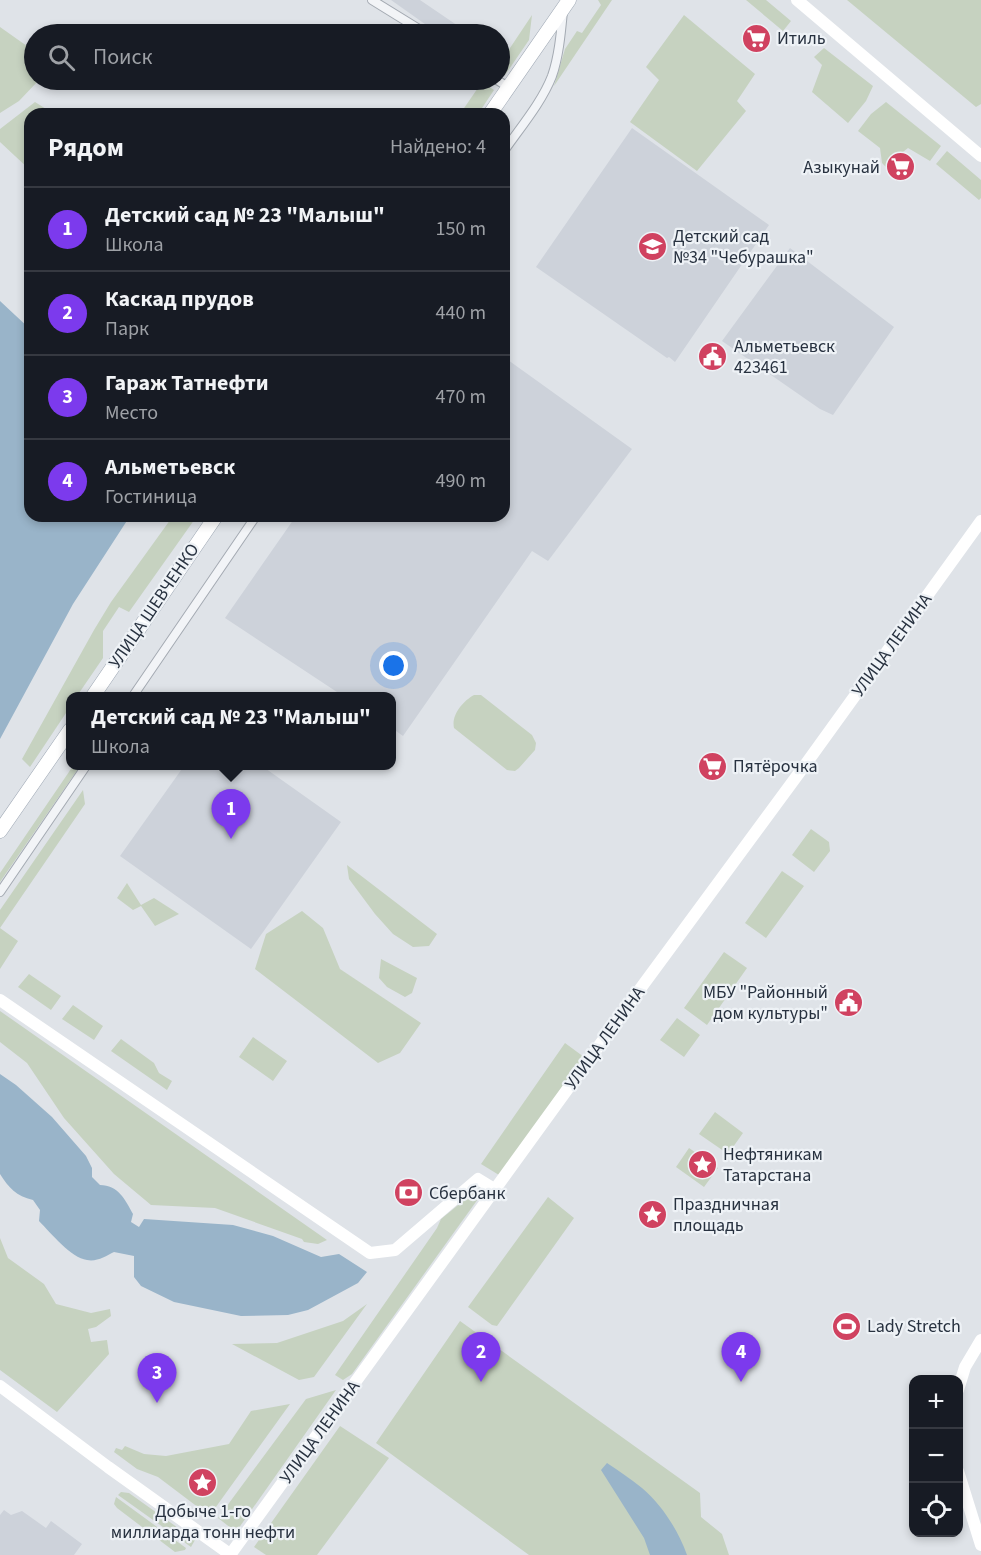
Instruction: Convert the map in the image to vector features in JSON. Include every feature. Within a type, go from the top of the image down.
[{"type":"main road","points":[[797,0],[981,156]]},
{"type":"main road","points":[[510,73],[567,4]]},
{"type":"main road","points":[[492,108],[499,90]]},
{"type":"main road","name":"УЛИЦА ЛЕНИНА","points":[[230,1555],[981,521]]},
{"type":"main road","name":"УЛИЦА ШЕВЧЕНКО","points":[[96,692],[212,522]]},
{"type":"main road","points":[[0,831],[66,736]]},
{"type":"main road","points":[[0,1000],[370,1253],[395,1250],[478,1179],[496,1190]]},
{"type":"main road","points":[[963,1375],[981,1340]]},
{"type":"main road","points":[[0,1386],[230,1555]]},
{"type":"main road","points":[[962,1483],[981,1545]]},
{"type":"street","points":[[372,0],[411,24]]},
{"type":"street","points":[[510,142],[539,100],[552,76],[567,4]]},
{"type":"street","points":[[136,692],[252,522]]},
{"type":"street","points":[[0,892],[83,770]]},
{"type":"shaded area","points":[[391,0],[420,0],[455,24],[425,24]]},
{"type":"shaded area","name":"Детский сад №34 \"Чебурашка\"","points":[[632,128],[769,225],[675,362],[536,267]]},
{"type":"shaded area","points":[[790,248],[894,327],[833,415],[820,409],[722,341]]},
{"type":"shaded area","points":[[510,361],[632,449],[548,561],[532,551],[403,736],[396,731],[396,692],[337,692],[225,618],[292,522],[510,522]]},
{"type":"shaded area","points":[[181,770],[268,770],[341,822],[251,949],[120,856]]},
{"type":"shaded area","points":[[4,1510],[11,1515],[22,1511],[46,1528],[51,1521],[82,1544],[74,1555],[0,1555],[0,1515]]},
{"type":"green space","points":[[598,0],[612,0],[554,86],[565,49],[577,31],[582,33],[601,5]]},
{"type":"green space","points":[[746,0],[766,0],[791,21],[783,31]]},
{"type":"green space","points":[[847,0],[981,0],[981,104],[976,107]]},
{"type":"green space","points":[[532,15],[529,40],[510,68],[510,48]]},
{"type":"green space","points":[[684,15],[755,74],[737,101],[746,111],[697,171],[630,122],[659,80],[646,67]]},
{"type":"green space","points":[[0,27],[24,44],[24,90],[29,90],[19,101],[0,113]]},
{"type":"green space","points":[[824,48],[873,86],[866,101],[848,123],[812,92],[822,65],[814,57]]},
{"type":"green space","points":[[476,90],[494,90],[482,108],[464,108]]},
{"type":"green space","points":[[35,102],[44,108],[27,108]]},
{"type":"green space","points":[[886,102],[941,146],[930,161],[908,148],[894,159],[889,170],[882,163],[880,148],[858,131],[871,114]]},
{"type":"green space","points":[[24,110],[24,164],[0,142],[0,129]]},
{"type":"green space","points":[[947,151],[981,180],[979,200],[936,164]]},
{"type":"green space","points":[[169,522],[193,522],[129,612],[119,607],[103,631],[103,658],[80,692],[66,692],[66,713],[30,767],[22,759],[111,602]]},
{"type":"green space","points":[[474,695],[481,695],[532,735],[536,743],[535,750],[515,771],[507,770],[454,728],[454,718],[459,709]]},
{"type":"green space","points":[[70,770],[77,770],[0,882],[0,873]]},
{"type":"green space","points":[[83,790],[85,804],[0,928],[0,910]]},
{"type":"green space","points":[[811,829],[829,842],[830,851],[814,872],[792,855]]},
{"type":"green space","points":[[347,865],[437,934],[429,946],[413,947],[393,934],[349,879]]},
{"type":"green space","points":[[782,871],[804,886],[766,938],[745,923]]},
{"type":"green space","points":[[127,883],[141,905],[154,898],[179,914],[155,926],[141,906],[133,910],[117,898]]},
{"type":"green space","points":[[302,911],[323,928],[340,969],[421,1023],[400,1053],[378,1063],[255,969],[266,934]]},
{"type":"green space","points":[[0,928],[18,941],[0,969]]},
{"type":"green space","points":[[724,952],[747,968],[707,1025],[684,1008]]},
{"type":"green space","points":[[381,959],[417,978],[412,993],[405,997],[387,987],[379,978]]},
{"type":"green space","points":[[29,974],[61,996],[51,1010],[18,987]]},
{"type":"green space","points":[[73,1005],[103,1026],[94,1040],[62,1019]]},
{"type":"green space","points":[[0,1011],[327,1240],[318,1244],[304,1242],[302,1239],[215,1208],[151,1205],[114,1174],[64,1118],[27,1063],[0,1042]]},
{"type":"green space","points":[[677,1018],[700,1035],[684,1057],[660,1040]]},
{"type":"green space","points":[[253,1037],[287,1061],[273,1081],[239,1057]]},
{"type":"green space","points":[[121,1039],[154,1063],[159,1073],[172,1081],[167,1090],[111,1051]]},
{"type":"green space","points":[[565,1043],[584,1057],[499,1175],[481,1164]]},
{"type":"green space","points":[[715,1112],[743,1133],[728,1154],[699,1134]]},
{"type":"green space","points":[[689,1148],[718,1168],[704,1187],[676,1167]]},
{"type":"green space","points":[[479,1188],[483,1192],[352,1374],[343,1380],[335,1375],[441,1219]]},
{"type":"green space","points":[[548,1197],[574,1218],[497,1326],[492,1325],[468,1307]]},
{"type":"green space","points":[[0,1238],[8,1258],[44,1284],[56,1304],[91,1313],[110,1309],[111,1316],[96,1327],[88,1329],[91,1342],[107,1340],[109,1354],[57,1412],[0,1370]]},
{"type":"green space","points":[[367,1304],[314,1377],[299,1380],[232,1344],[277,1343],[343,1321]]},
{"type":"green space","points":[[460,1321],[700,1493],[701,1517],[722,1534],[729,1555],[529,1555],[376,1443]]},
{"type":"green space","points":[[336,1390],[236,1532],[218,1518],[306,1399]]},
{"type":"green space","points":[[290,1404],[213,1511],[203,1511],[158,1477],[137,1469],[114,1452],[116,1448],[122,1450],[125,1446],[144,1454],[166,1456],[229,1444],[251,1411]]},
{"type":"green space","points":[[340,1426],[389,1458],[317,1555],[266,1555],[254,1547]]},
{"type":"green space","points":[[121,1492],[129,1493],[195,1540],[191,1547],[118,1495]]},
{"type":"green space","points":[[116,1497],[186,1548],[185,1550],[175,1552],[117,1508],[114,1504]]},
{"type":"water","points":[[0,301],[24,323],[24,522],[126,522],[73,604],[0,739]]},
{"type":"water","points":[[0,1074],[52,1117],[86,1156],[92,1168],[92,1177],[100,1185],[112,1187],[124,1198],[133,1214],[131,1222],[139,1227],[144,1219],[233,1225],[273,1236],[321,1257],[339,1254],[367,1272],[358,1283],[308,1310],[288,1315],[241,1316],[174,1302],[141,1286],[134,1277],[134,1256],[114,1252],[101,1258],[87,1260],[74,1255],[39,1221],[40,1210],[33,1200],[14,1191],[0,1174]]},
{"type":"water","points":[[607,1463],[638,1485],[663,1510],[679,1536],[687,1555],[650,1555],[644,1538],[601,1470]]},
{"type":"place","name":"Итиль","points":[[756,38]]},
{"type":"place","name":"Азыкунай","points":[[901,167]]},
{"type":"place","name":"Детский сад №34 \"Чебурашка\"","points":[[652,246]]},
{"type":"place","name":"Альметьевск 423461","points":[[713,356]]},
{"type":"place","name":"Пятёрочка","points":[[712,766]]},
{"type":"place","name":"Детский сад № 23 \"Малыш\"","points":[[231,839]]},
{"type":"place","name":"МБУ \"Районный дом культуры\"","points":[[849,1002]]},
{"type":"place","name":"Нефтяникам Татарстана","points":[[702,1164]]},
{"type":"place","name":"Сбербанк","points":[[408,1193]]},
{"type":"place","name":"Праздничная площадь","points":[[652,1214]]},
{"type":"place","name":"Lady Stretch","points":[[846,1326]]},
{"type":"place","name":"Каскад прудов","points":[[481,1382]]},
{"type":"place","name":"Альметьевск","points":[[741,1382]]},
{"type":"place","name":"Гараж Татнефти","points":[[157,1403]]},
{"type":"place","name":"Добыче 1-го миллиарда тонн нефти","points":[[203,1482]]}]
